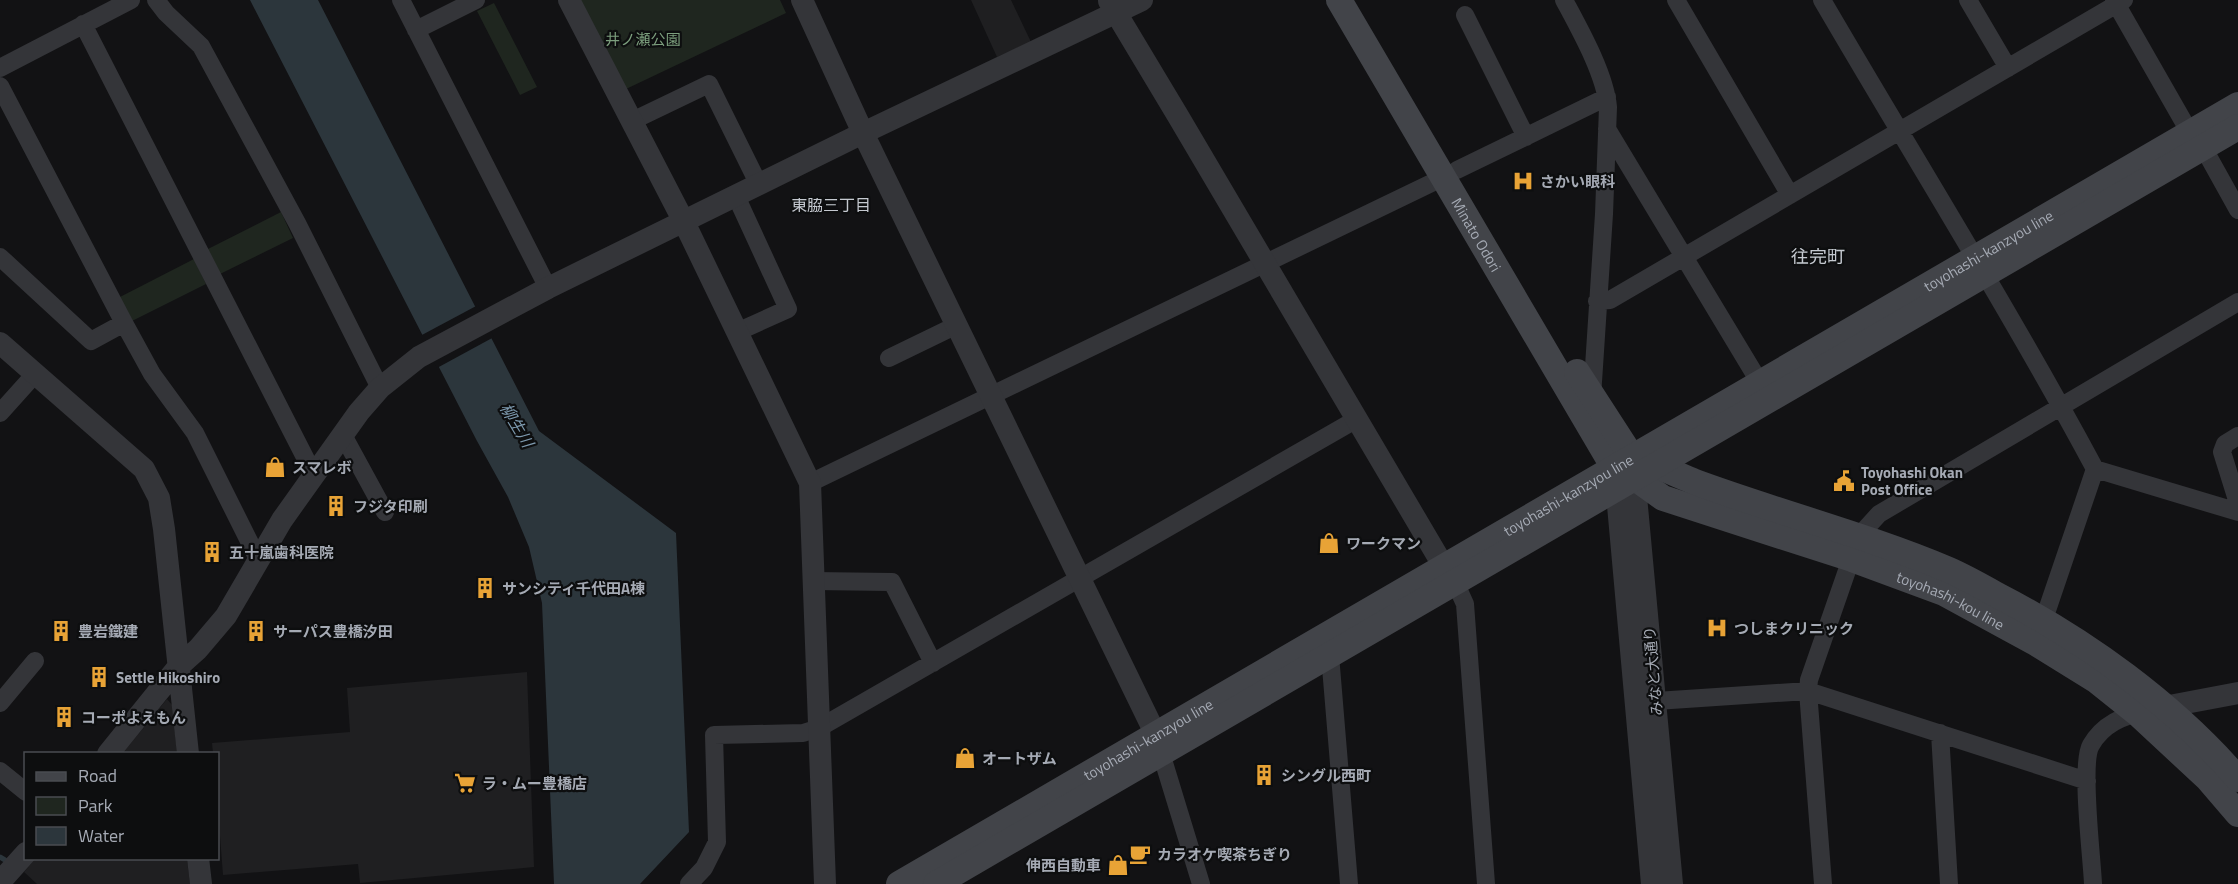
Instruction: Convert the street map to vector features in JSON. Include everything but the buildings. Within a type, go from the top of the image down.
[{"type":"main road","name":"Minato Odori","points":[[1339,0],[1592,397],[1631,471]]},
{"type":"main road","name":"Minato Odori","points":[[1356,0],[1450,174],[1631,471]]},
{"type":"main road","name":"toyohashi-kanzyou line","points":[[936,884],[1159,744],[2197,140],[2238,105]]},
{"type":"main road","name":"toyohashi-kanzyou line","points":[[2197,140],[2238,127]]},
{"type":"main road","name":"toyohashi-kanzyou line","points":[[1631,471],[1760,383],[1980,266]]},
{"type":"main road","name":"toyohashi-kou line","points":[[1631,471],[1695,482],[1856,548],[1944,592],[2034,642],[2097,681],[2137,713],[2208,779],[2238,814]]},
{"type":"main road","name":"toyohashi-kou line","points":[[1856,548],[1950,570],[2044,620],[2106,661],[2164,707],[2238,779]]},
{"type":"main road","name":"toyohashi-kanzyou line","points":[[899,884],[1330,655],[1450,575]]},
{"type":"street","points":[[0,68],[131,0]]},
{"type":"street","points":[[156,0],[166,13],[201,46],[297,223],[380,388]]},
{"type":"street","points":[[400,0],[548,288]]},
{"type":"street","points":[[416,30],[476,0]]},
{"type":"street","points":[[570,0],[684,222],[810,483],[825,884]]},
{"type":"street","points":[[802,0],[863,133],[993,396],[1159,744],[1200,884]]},
{"type":"street","points":[[109,752],[179,666],[198,649],[226,616],[282,520],[359,412],[380,388],[419,357],[548,288],[863,133],[1112,6],[1142,0]]},
{"type":"street","points":[[1564,0],[1586,43],[1607,98],[1604,214],[1592,397]]},
{"type":"street","points":[[1676,0],[1790,195]]},
{"type":"street","points":[[1822,0],[1980,266],[2094,469],[2238,512]]},
{"type":"street","points":[[1968,0],[2008,68]]},
{"type":"street","points":[[1597,301],[1610,300],[1899,133],[2118,2],[2238,210]]},
{"type":"street","points":[[1112,6],[1450,575],[1465,604],[1486,884]]},
{"type":"street","points":[[1465,15],[1526,137]]},
{"type":"street","points":[[82,24],[314,475]]},
{"type":"street","points":[[632,121],[709,84],[759,185]]},
{"type":"street","points":[[0,86],[152,374],[195,433],[258,559]]},
{"type":"street","points":[[810,483],[1607,98]]},
{"type":"street","points":[[1607,129],[1760,383]]},
{"type":"street","points":[[736,196],[788,309],[737,332]]},
{"type":"street","points":[[0,257],[91,341],[124,323]]},
{"type":"street","points":[[1823,884],[1809,680],[1856,548],[1879,514],[2238,302]]},
{"type":"street","points":[[889,358],[957,325]]},
{"type":"street","points":[[0,343],[144,469],[159,498],[165,529],[188,752]]},
{"type":"street","points":[[0,413],[35,374]]},
{"type":"street","points":[[690,884],[704,868],[717,842],[714,735],[803,733],[819,728],[1357,419]]},
{"type":"street","points":[[344,435],[385,512]]},
{"type":"street","points":[[2238,436],[2225,444],[2223,452],[2238,503]]},
{"type":"street","points":[[2044,620],[2094,469]]},
{"type":"street","name":"みなと大通り","points":[[1631,471],[1656,701],[1672,884]]},
{"type":"street","name":"みなと大通り","points":[[1631,471],[1653,884]]},
{"type":"street","points":[[813,581],[892,582],[933,663]]},
{"type":"street","points":[[1330,655],[1349,884]]},
{"type":"street","points":[[0,703],[35,661]]},
{"type":"street","points":[[1656,701],[1808,691],[2087,781]]},
{"type":"street","points":[[2093,884],[2087,781],[2088,753],[2092,744],[2115,720],[2164,707],[2238,693]]},
{"type":"street","points":[[1940,734],[1949,884]]},
{"type":"street","points":[[0,771],[24,790]]},
{"type":"street","points":[[0,882],[24,855]]},
{"type":"street","points":[[198,860],[201,884]]},
{"type":"shaded area","points":[[971,0],[1011,0],[1031,42],[997,57]]},
{"type":"shaded area","points":[[527,672],[534,867],[360,883],[358,864],[223,875],[219,823],[219,752],[213,752],[212,743],[350,732],[347,688]]},
{"type":"shaded area","points":[[167,699],[172,705],[177,752],[124,752]]},
{"type":"shaded area","points":[[34,860],[187,860],[190,884],[37,884],[24,872]]},
{"type":"green space","name":"井ノ瀬公園","points":[[579,0],[780,0],[786,13],[626,89]]},
{"type":"green space","points":[[494,3],[537,87],[520,95],[477,11]]},
{"type":"green space","points":[[281,212],[293,238],[218,275],[206,250]]},
{"type":"green space","points":[[194,259],[206,284],[130,322],[118,298]]},
{"type":"water","name":"柳生川","points":[[250,0],[318,0],[539,431],[676,533],[689,832],[640,884],[554,884],[542,603],[529,547],[508,497]]},
{"type":"pier","points":[[478,305],[494,337],[437,368],[420,336]]},
{"type":"waterway","points":[[0,857],[5,860]]},
{"type":"place","name":"さかい眼科","points":[[1523,181]]},
{"type":"place","name":"スマレボ","points":[[275,467]]},
{"type":"place","name":"Toyohashi Okan Post Office","points":[[1844,481]]},
{"type":"place","name":"フジタ印刷","points":[[336,506]]},
{"type":"place","name":"ワークマン","points":[[1329,543]]},
{"type":"place","name":"五十嵐歯科医院","points":[[212,552]]},
{"type":"place","name":"サンシティ千代田A棟","points":[[485,588]]},
{"type":"place","name":"つしまクリニック","points":[[1717,628]]},
{"type":"place","name":"豊岩鐵建","points":[[61,631]]},
{"type":"place","name":"サーパス豊橋汐田","points":[[256,631]]},
{"type":"place","name":"Settle Hikoshiro","points":[[99,677]]},
{"type":"place","name":"コーポよえもん","points":[[64,717]]},
{"type":"place","name":"オートザム","points":[[965,758]]},
{"type":"place","name":"シングル西町","points":[[1264,775]]},
{"type":"place","name":"ラ・ムー豊橋店","points":[[465,783]]},
{"type":"place","name":"カラオケ喫茶ちぎり","points":[[1140,854]]},
{"type":"place","name":"伸西自動車","points":[[1118,865]]},
{"type":"district","name":"東脇三丁目","points":[[831,205]]},
{"type":"district","name":"往完町","points":[[1818,256]]}]
